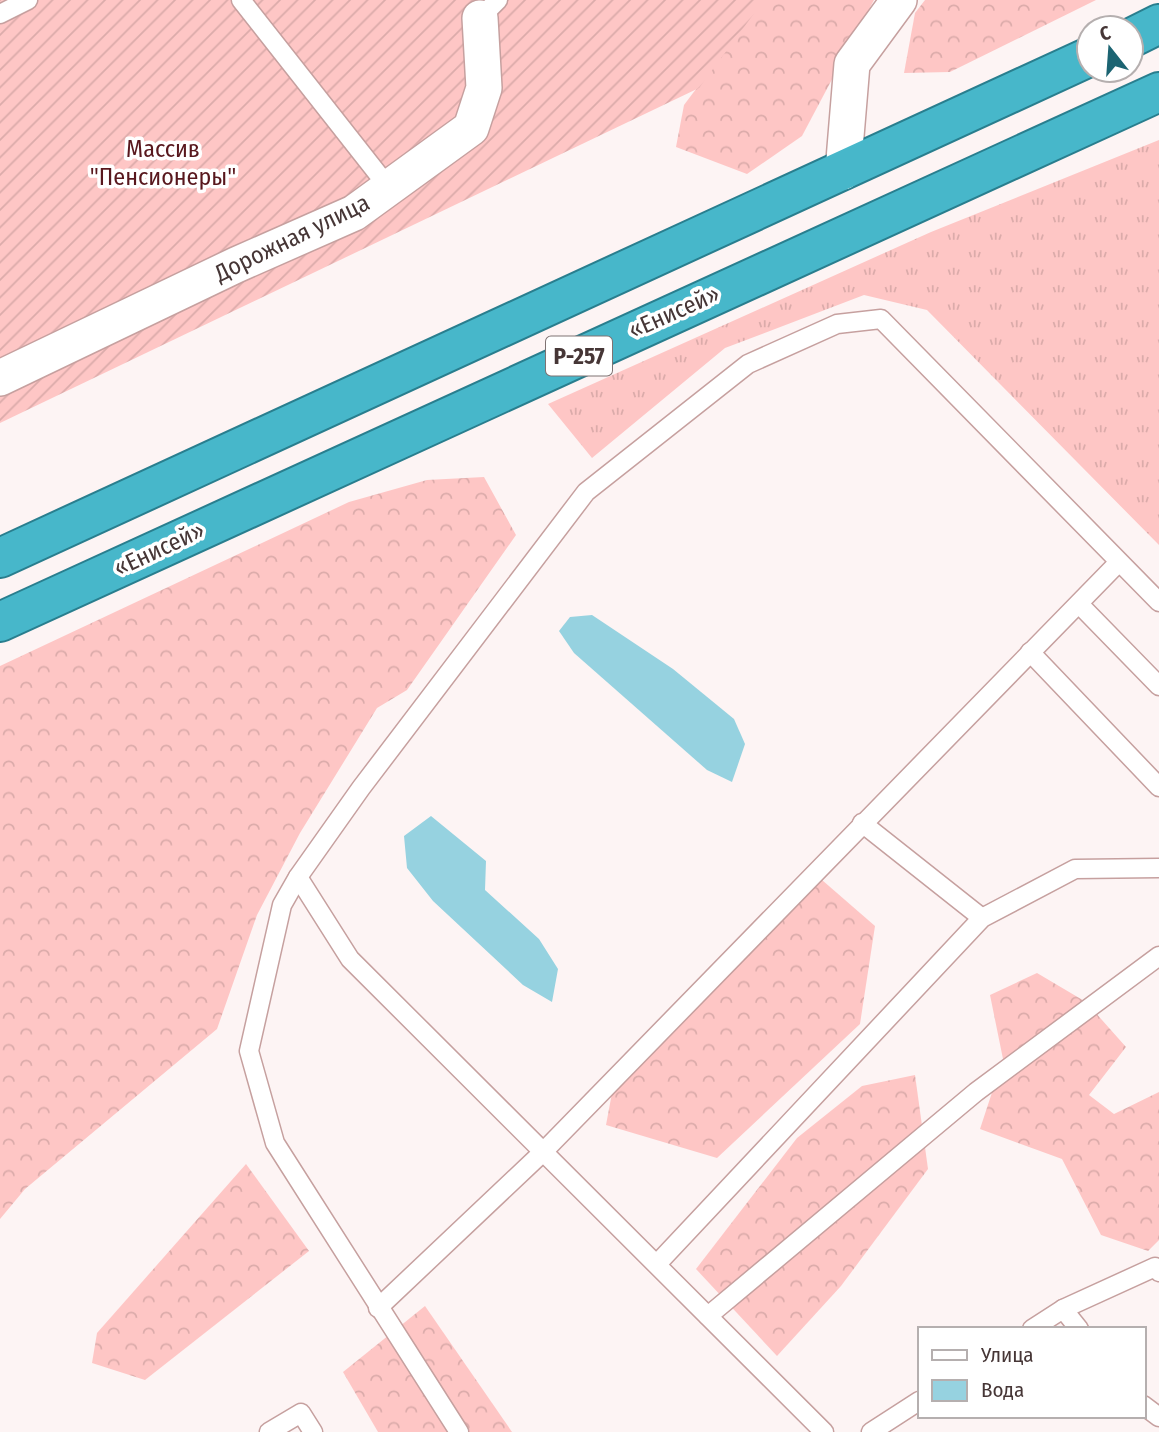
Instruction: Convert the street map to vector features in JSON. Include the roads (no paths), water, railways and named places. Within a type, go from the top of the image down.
[{"type":"highway","name":"Р-257","points":[[0,558],[1075,64]]},
{"type":"highway","name":"«Енисей»","points":[[0,622],[1159,92]]},
{"type":"street","points":[[843,172],[852,64],[899,0]]},
{"type":"street","name":"Дорожная улица","points":[[0,378],[236,265],[354,213],[471,128],[484,88],[489,9]]},
{"type":"lane","points":[[0,14],[29,0]]},
{"type":"lane","points":[[240,0],[389,188]]},
{"type":"lane","points":[[460,1432],[378,1308],[275,1143],[249,1051],[282,905],[298,877],[361,788],[586,492],[748,364],[837,324],[881,318],[1159,602]]},
{"type":"lane","points":[[378,1308],[543,1152],[1118,563]]},
{"type":"lane","points":[[1079,604],[1159,686]]},
{"type":"lane","points":[[1030,652],[1159,787]]},
{"type":"lane","points":[[862,823],[982,918]]},
{"type":"lane","points":[[657,1264],[982,918],[1075,869],[1159,868]]},
{"type":"lane","points":[[298,877],[350,959],[824,1432]]},
{"type":"lane","points":[[708,1316],[976,1092],[1159,956]]},
{"type":"lane","points":[[1035,1327],[1063,1309],[1155,1266],[1159,1272]]},
{"type":"lane","points":[[1063,1309],[1077,1327]]},
{"type":"lane","points":[[871,1432],[918,1402]]},
{"type":"lane","points":[[269,1432],[301,1413],[313,1432]]},
{"type":"water","points":[[592,615],[673,669],[734,719],[745,744],[732,782],[707,770],[574,653],[559,631],[570,617]]},
{"type":"water","points":[[431,816],[486,861],[485,890],[539,939],[558,969],[552,1002],[523,985],[433,901],[407,868],[404,836]]},
{"type":"park label","name":"Массив \"Пенсионеры\"","points":[[163,163]]}]
